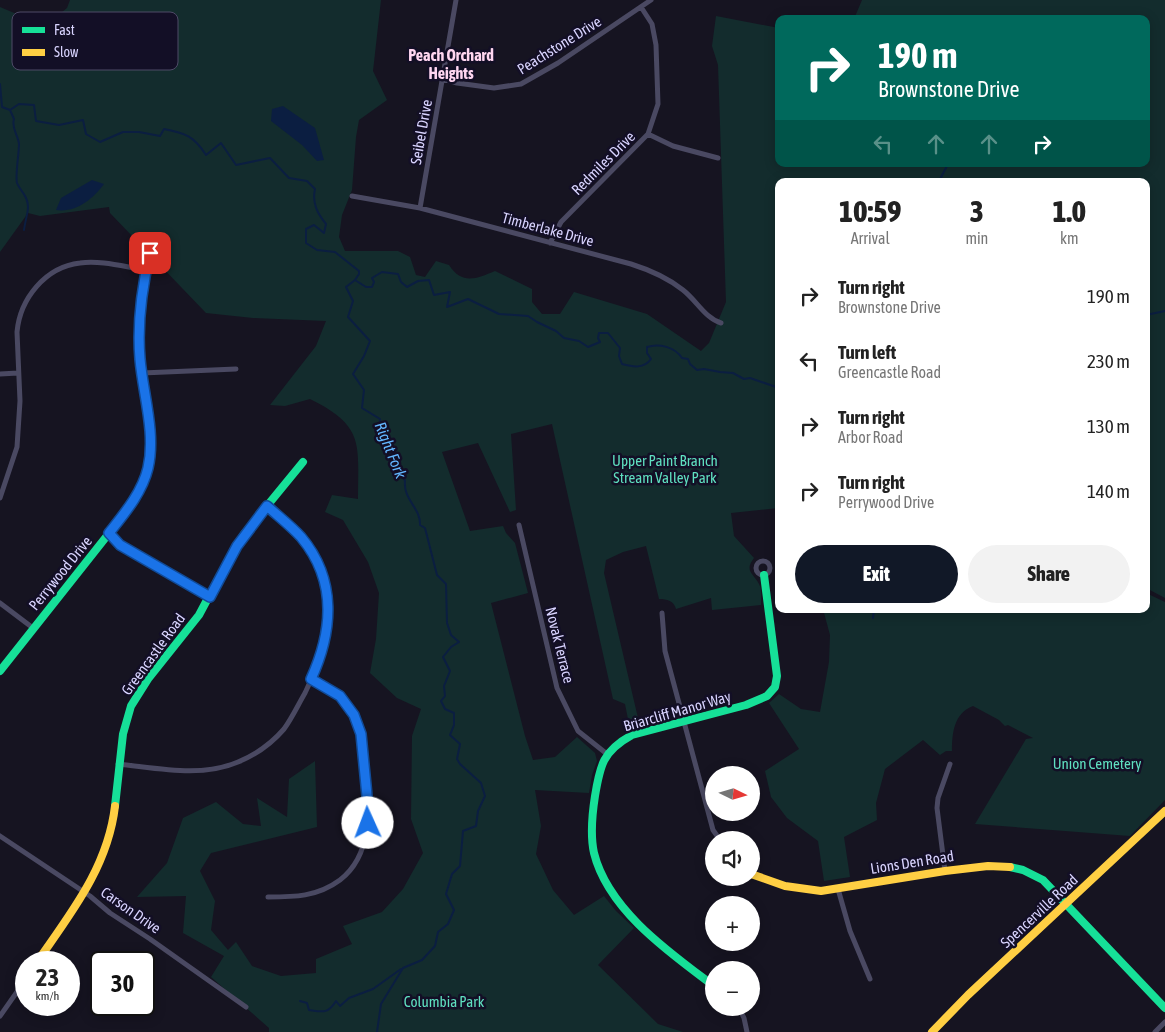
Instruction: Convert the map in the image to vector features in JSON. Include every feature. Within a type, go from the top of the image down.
[{"type":"street","name":"Seibel Drive","points":[[420,208],[456,0]]},
{"type":"street","name":"Peachstone Drive","points":[[443,78],[457,83],[494,88],[520,84],[558,63],[651,0]]},
{"type":"street","name":"Redmiles Drive","points":[[550,243],[561,222],[648,134],[658,104],[656,45],[652,24],[641,7]]},
{"type":"street","points":[[648,134],[673,146],[718,158]]},
{"type":"street","name":"Timberlake Drive","points":[[352,196],[420,208],[632,264],[662,276],[684,291],[713,320],[721,323]]},
{"type":"street","name":"Perrywood Drive","points":[[0,671],[129,508],[144,481],[148,467],[150,439],[139,328],[150,253]]},
{"type":"street","points":[[0,498],[17,447],[20,401],[18,322],[25,302],[37,284],[56,270],[77,263],[98,263],[146,270]]},
{"type":"street","points":[[142,373],[236,369]]},
{"type":"street","points":[[0,374],[18,373]]},
{"type":"street","name":"Greencastle Road","points":[[44,951],[84,892],[102,859],[109,839],[113,818],[118,764],[126,719],[133,703],[151,674],[199,614],[237,546],[303,462]]},
{"type":"street","points":[[118,764],[201,771],[239,762],[261,749],[284,728],[296,710],[320,659],[326,640],[329,616],[327,596],[324,580],[315,559],[301,537],[267,506]]},
{"type":"street","name":"Novak Terrace","points":[[518,524],[557,688],[578,732],[607,754]]},
{"type":"street","points":[[109,533],[120,545],[210,597]]},
{"type":"street","name":"Briarcliff Manor Way","points":[[607,754],[619,742],[632,735],[683,720],[746,705],[767,696],[774,687],[777,676],[764,575]]},
{"type":"street","points":[[0,603],[33,628]]},
{"type":"street","points":[[662,613],[665,651],[714,831]]},
{"type":"street","points":[[268,897],[301,897],[317,892],[340,880],[351,868],[363,849],[368,823],[368,806],[361,734],[354,715],[340,696],[311,679]]},
{"type":"street","points":[[607,754],[596,787],[593,813],[592,839],[599,870],[611,892],[630,914],[686,966],[705,980]]},
{"type":"street","points":[[945,871],[937,808],[938,798],[950,764]]},
{"type":"street","name":"Spencerville Road","points":[[932,1032],[968,995],[1165,811]]},
{"type":"street","name":"Carson Drive","points":[[0,836],[84,892],[110,913],[246,1007]]},
{"type":"street","name":"Lions Den Road","points":[[760,878],[775,884],[801,890],[820,891],[988,866],[1006,866],[1023,870],[1044,880],[1165,1008]]},
{"type":"street","points":[[838,889],[850,931],[870,979]]},
{"type":"street","points":[[0,1016],[15,994]]},
{"type":"street","points":[[743,1016],[747,1032]]},
{"type":"street","points":[[1156,1032],[1165,1022]]},
{"type":"green space","points":[[70,0],[381,0],[373,71],[387,100],[359,120],[352,190],[342,215],[339,237],[345,251],[398,251],[410,257],[416,275],[425,277],[436,261],[449,265],[459,276],[464,278],[476,278],[495,271],[532,289],[532,302],[542,314],[560,314],[574,292],[647,314],[701,351],[709,343],[726,302],[718,65],[712,46],[716,16],[775,27],[775,167],[1150,167],[1150,15],[856,15],[862,0],[1165,0],[1165,598],[1150,590],[1150,178],[775,178],[775,508],[731,513],[734,536],[754,558],[751,562],[750,572],[760,586],[761,605],[712,610],[711,598],[676,609],[670,601],[659,599],[646,546],[623,552],[606,560],[604,573],[638,718],[629,724],[625,704],[613,699],[552,424],[511,434],[516,510],[510,512],[478,443],[442,452],[470,531],[503,526],[506,533],[515,543],[528,593],[491,603],[525,736],[533,760],[555,757],[577,737],[595,753],[597,761],[589,793],[535,790],[541,826],[536,854],[553,890],[574,915],[604,896],[616,911],[634,928],[598,965],[658,1024],[683,1032],[269,1032],[269,1028],[211,977],[224,956],[183,933],[186,896],[137,897],[167,863],[183,818],[216,802],[243,824],[261,826],[257,798],[287,817],[289,779],[315,761],[317,827],[211,853],[200,871],[215,901],[211,930],[228,950],[236,942],[252,966],[281,976],[316,973],[316,959],[352,944],[343,926],[382,912],[403,889],[423,853],[411,819],[412,736],[421,709],[397,698],[370,673],[376,639],[379,593],[368,562],[343,520],[325,512],[332,495],[358,499],[358,464],[355,438],[341,418],[310,399],[285,406],[270,405],[316,346],[326,321],[253,318],[206,313],[110,213],[109,207],[40,216],[28,213],[0,252],[0,7],[12,12],[12,70],[178,70],[178,12],[62,12],[67,8]]},
{"type":"green space","name":"Union Cemetery","points":[[1150,595],[1165,602],[1165,800],[1130,836],[975,824],[1026,739],[1033,738],[1008,725],[1005,726],[999,720],[973,706],[962,713],[955,724],[952,751],[946,751],[940,755],[923,740],[885,769],[876,803],[877,820],[844,837],[850,877],[824,881],[818,841],[787,818],[771,797],[765,771],[799,749],[769,703],[779,694],[801,709],[820,712],[829,662],[830,635],[824,613],[1150,613]]},
{"type":"water","points":[[283,106],[315,128],[324,160],[317,161],[302,145],[271,121],[272,109]]},
{"type":"water","points":[[92,180],[104,184],[89,200],[77,207],[56,210],[61,198]]},
{"type":"waterway","name":"Right Fork","points":[[0,84],[2,107],[10,110],[19,104],[34,105],[36,121],[59,125],[83,120],[86,134],[100,142],[123,132],[139,132],[160,136],[164,129],[178,132],[193,139],[206,155],[221,143],[236,165],[270,158],[289,178],[307,181],[315,189],[314,199],[316,208],[326,224],[324,233],[314,225],[306,229],[306,243],[317,250],[335,252],[359,271],[355,280],[346,287],[353,301],[348,317],[370,341],[364,356],[353,374],[364,390],[362,408],[380,419],[380,427],[405,481],[405,488],[409,499],[418,514],[420,525],[425,528],[437,575],[446,584],[447,623],[451,635],[459,642],[451,647],[443,657],[450,671],[444,686],[445,696],[441,701],[445,709],[454,713],[454,725],[450,735],[460,744],[457,759],[481,783],[485,796],[478,811],[476,826],[463,831],[460,866],[452,874],[446,894],[454,910],[448,924],[438,932],[435,946],[422,960],[403,968],[381,1004],[377,1032]]},
{"type":"waterway","points":[[10,110],[14,119],[13,125],[19,144],[17,183],[28,203],[24,230]]},
{"type":"waterway","points":[[941,178],[946,167]]},
{"type":"waterway","points":[[355,280],[366,287],[372,287],[374,282],[372,278],[382,272],[398,274],[401,282],[407,287],[418,281],[429,280],[434,295],[450,292],[447,307],[468,299],[499,314],[528,316],[556,331],[564,338],[579,341],[588,347],[600,342],[598,338],[599,333],[608,333],[620,348],[619,356],[622,364],[642,366],[651,359],[647,353],[647,347],[662,346],[675,351],[682,358],[688,359],[690,364],[697,370],[704,369],[733,373],[744,379],[750,378],[775,387]]},
{"type":"waterway","points":[[1150,314],[1165,311]]},
{"type":"waterway","points":[[873,618],[874,613]]},
{"type":"waterway","points":[[300,1001],[307,1003],[309,1010],[325,1011],[336,1001],[340,1006],[349,998],[373,989],[401,969]]},
{"type":"traffic: fast","points":[[0,671],[129,508],[143,484],[150,453],[147,408]]},
{"type":"traffic: fast","points":[[115,806],[123,734],[131,706],[148,679],[199,615],[244,534],[303,462]]},
{"type":"traffic: fast","points":[[705,979],[660,944],[612,893],[601,874],[594,853],[592,832],[593,810],[601,767],[609,753],[622,741],[632,735],[746,705],[767,696],[775,687],[777,676],[764,575]]},
{"type":"traffic: fast","points":[[1010,867],[1023,870],[1043,880],[1165,1008]]},
{"type":"traffic: slow","points":[[147,408],[139,332],[143,292],[150,253]]},
{"type":"traffic: slow","points":[[45,951],[75,907],[96,869],[105,849],[115,806]]},
{"type":"traffic: slow","points":[[932,1032],[968,995],[1165,811]]},
{"type":"traffic: slow","points":[[760,877],[785,886],[821,891],[945,871],[988,866],[1010,867]]},
{"type":"district","name":"Peach Orchard Heights","points":[[451,64]]},
{"type":"route","points":[[150,253],[139,328],[140,359],[150,439],[148,467],[144,481],[129,508],[109,533],[120,545],[210,597],[237,546],[267,506],[301,537],[315,559],[324,580],[329,616],[326,640],[311,679],[340,696],[354,715],[361,734],[368,823]]},
{"type":"park label","name":"Upper Paint Branch Stream Valley Park","points":[[665,468]]},
{"type":"park label","name":"Columbia Park","points":[[444,1001]]}]
